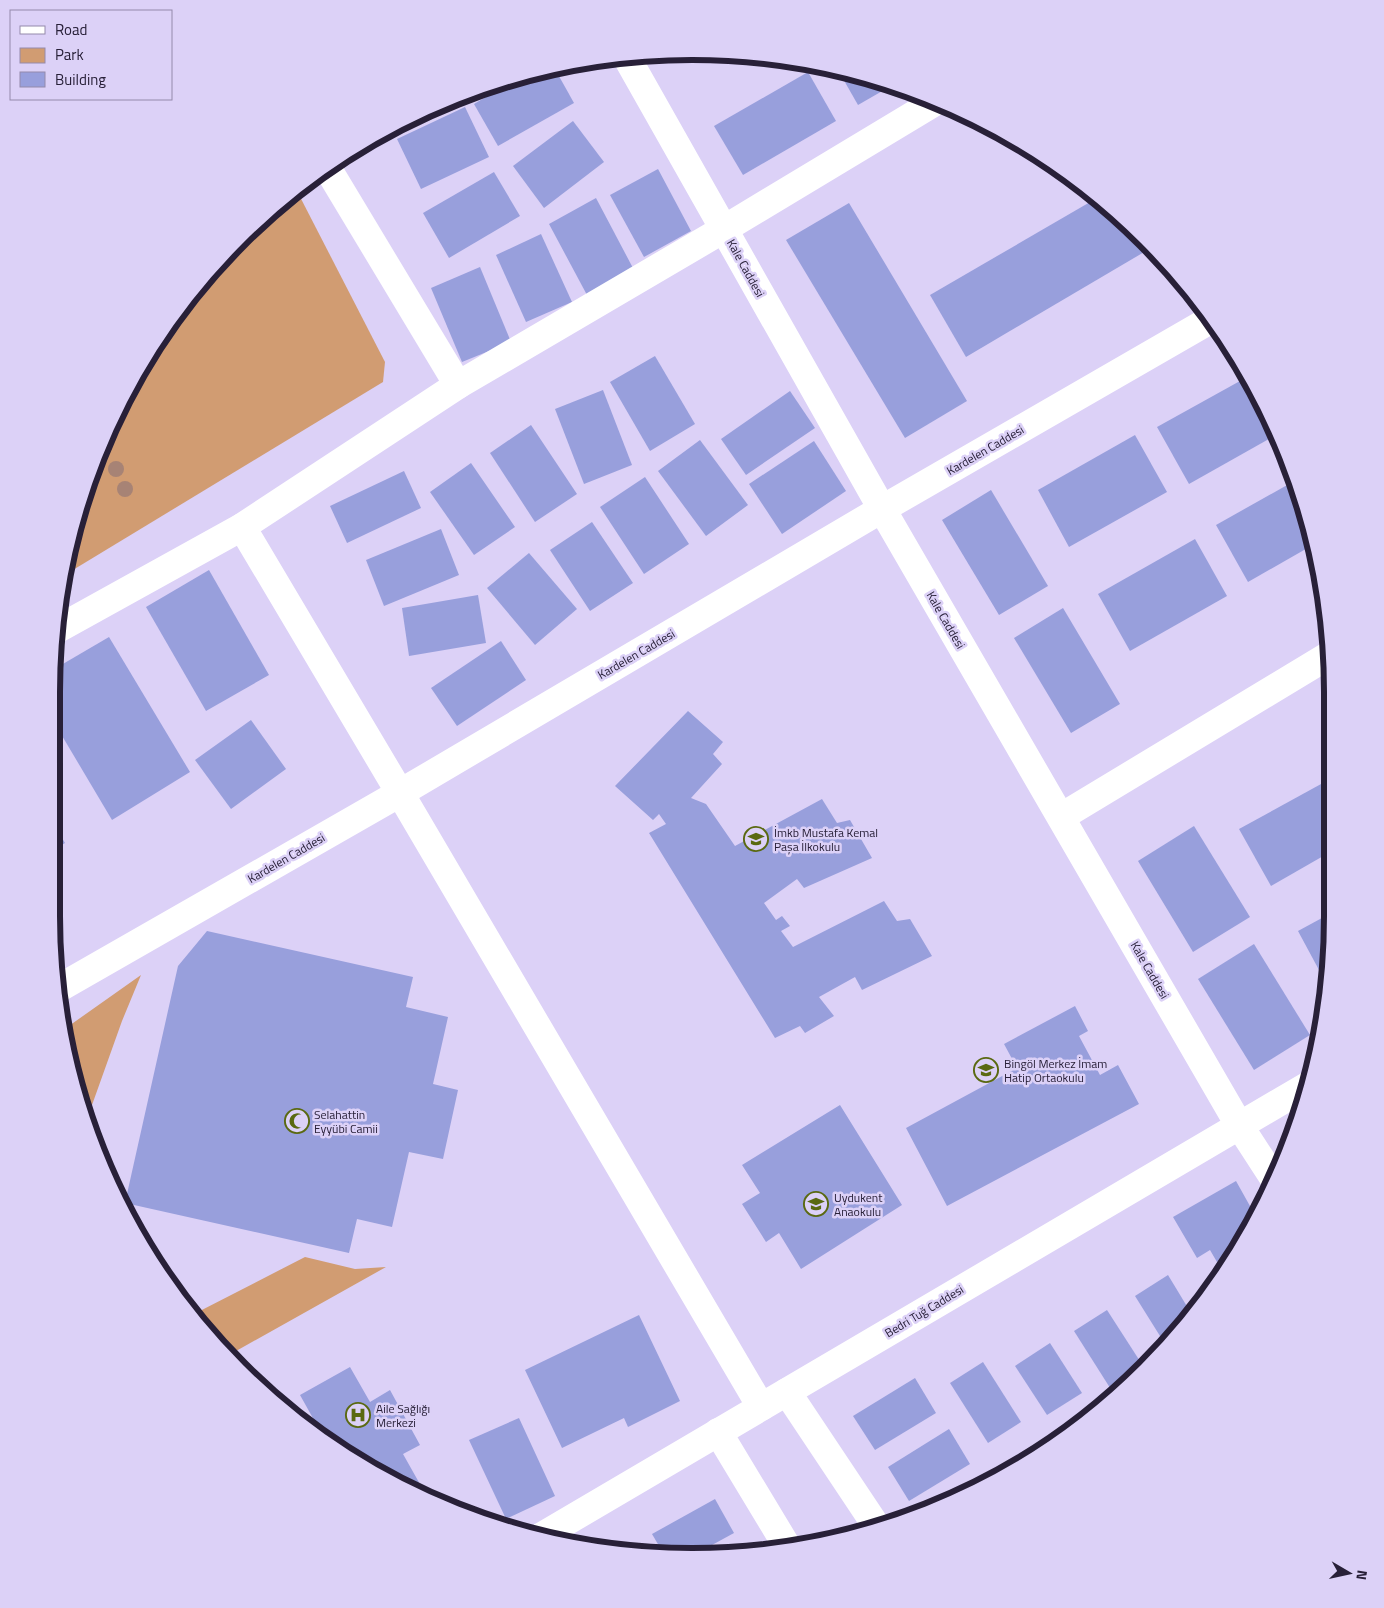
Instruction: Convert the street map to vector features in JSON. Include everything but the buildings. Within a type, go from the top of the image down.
[{"type":"street","name":"Kale Caddesi","points":[[630,63],[882,509],[1239,1125],[1270,1172]]},
{"type":"street","points":[[63,626],[242,527],[458,385],[724,229],[928,106]]},
{"type":"street","points":[[331,174],[458,385]]},
{"type":"street","name":"Kardelen Caddesi","points":[[64,985],[400,793],[882,509],[1204,323]]},
{"type":"street","points":[[242,527],[761,1407]]},
{"type":"street","points":[[1061,817],[1323,659]]},
{"type":"street","name":"Bedri Tuğ Caddesi","points":[[550,1531],[1299,1091]]},
{"type":"street","points":[[787,1392],[873,1521]]},
{"type":"street","points":[[718,1432],[784,1541]]},
{"type":"green space","points":[[300,197],[385,362],[383,382],[72,571],[82,528],[108,450],[125,412],[145,376],[191,307],[217,275],[245,245]]},
{"type":"green space","points":[[141,975],[122,1021],[91,1108],[70,1025]]},
{"type":"green space","points":[[305,1257],[355,1269],[386,1267],[235,1352],[199,1311]]},
{"type":"place","name":"İmkb Mustafa Kemal Paşa İlkokulu","points":[[756,839]]},
{"type":"place","name":"Bingöl Merkez İmam Hatip Ortaokulu","points":[[986,1070]]},
{"type":"place","name":"Selahattin Eyyübi Camii","points":[[297,1121]]},
{"type":"place","name":"Uydukent Anaokulu","points":[[816,1204]]},
{"type":"place","name":"Aile Sağlığı Merkezi","points":[[358,1415]]}]
